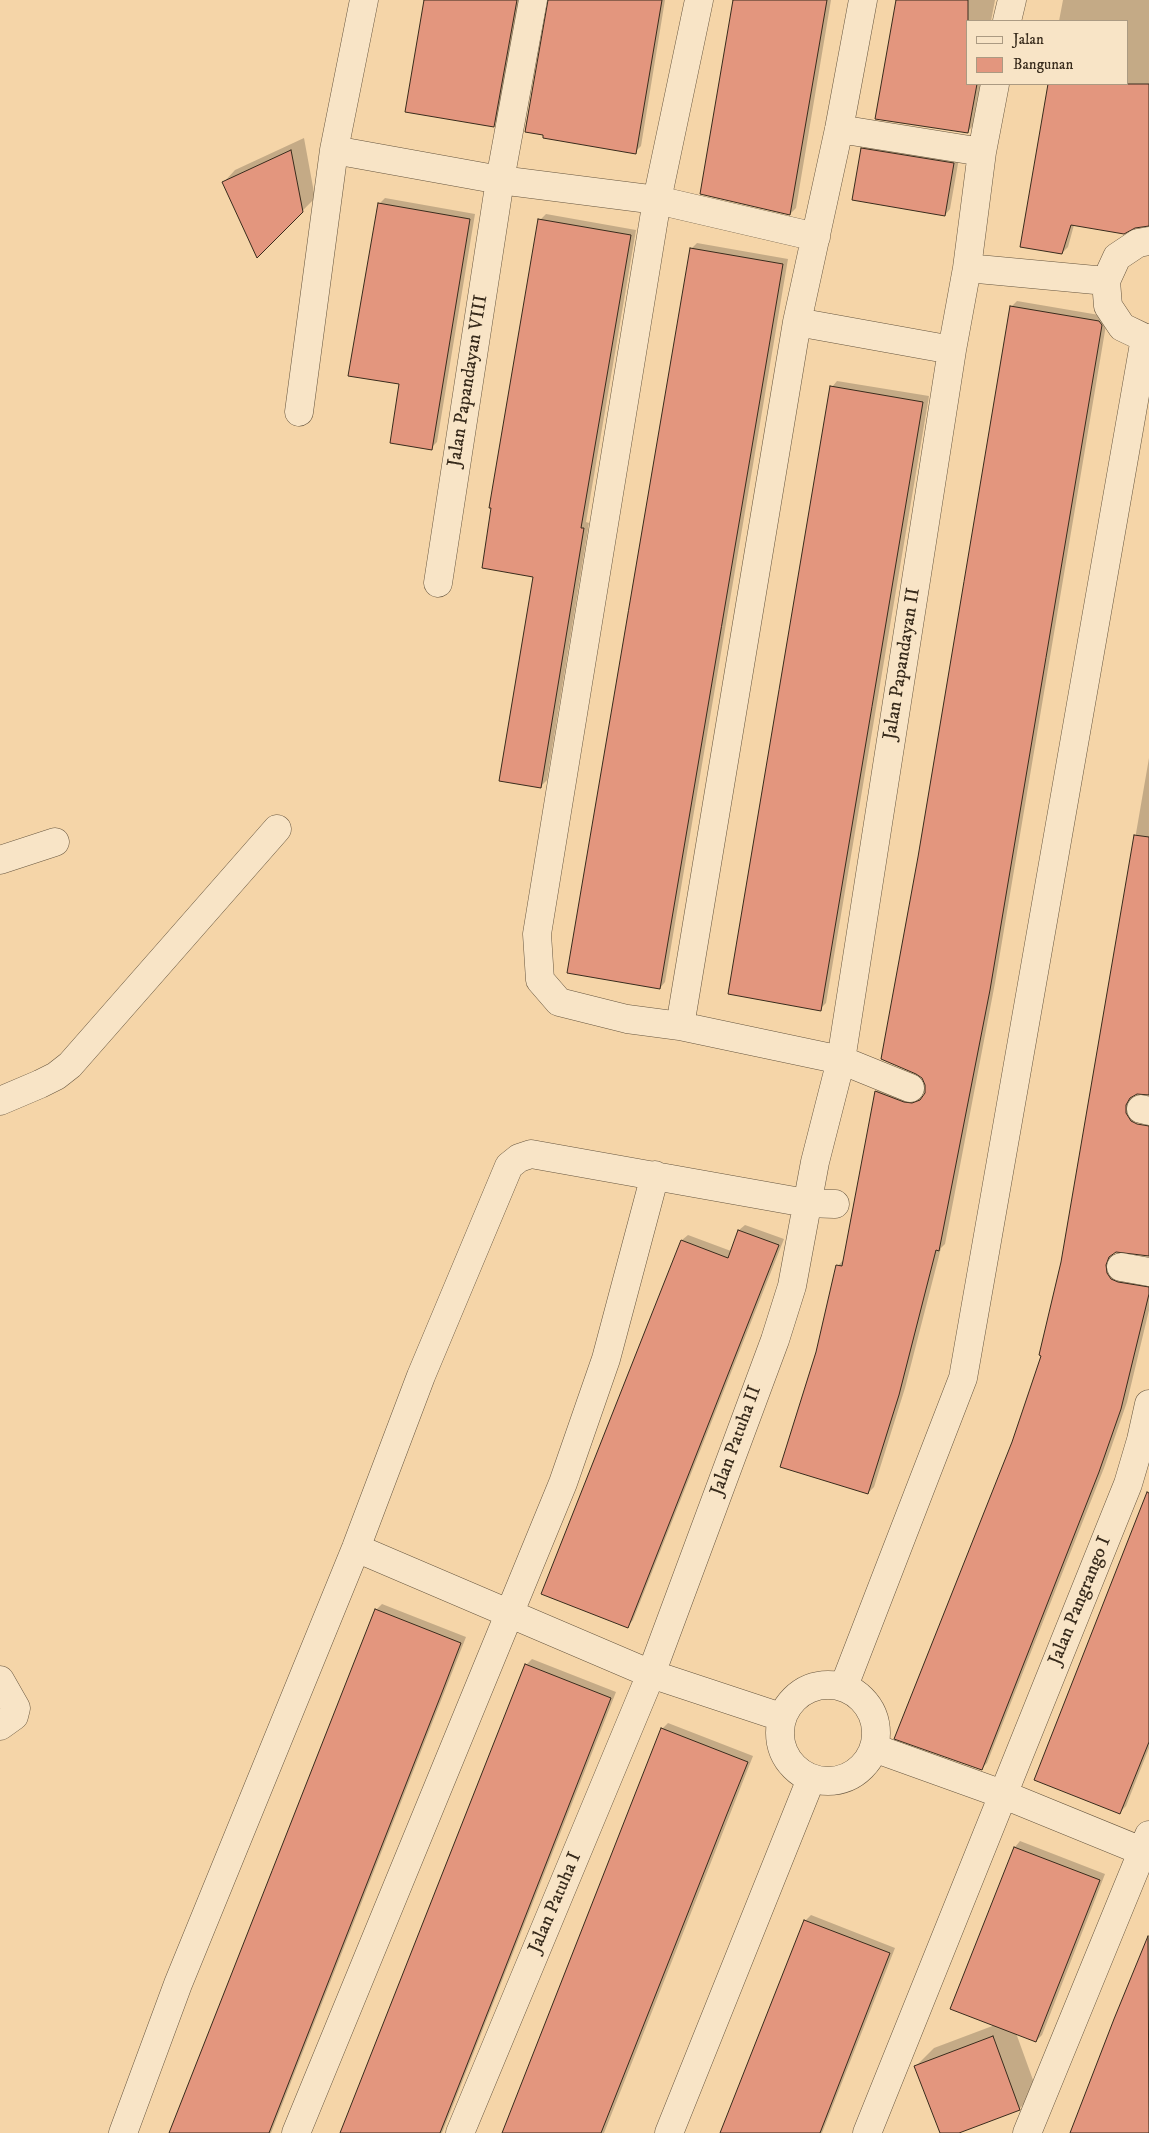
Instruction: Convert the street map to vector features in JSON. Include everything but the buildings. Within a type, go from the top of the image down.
[{"type":"street","points":[[299,412],[334,150],[364,0]]},
{"type":"street","name":"Jalan Papandayan VIII","points":[[438,583],[500,180],[533,0]]},
{"type":"street","points":[[699,0],[657,200],[537,934],[540,980],[559,1002],[626,1019],[680,1026],[841,1060],[910,1088]]},
{"type":"street","points":[[680,1026],[797,322],[839,129],[863,0]]},
{"type":"street","points":[[1008,20],[1012,0]]},
{"type":"street","name":"Jalan Papandayan II","points":[[806,1203],[841,1060],[952,350],[967,268],[982,152],[995,85]]},
{"type":"street","points":[[839,129],[982,152]]},
{"type":"street","points":[[334,150],[500,180],[657,200],[816,237]]},
{"type":"street","points":[[844,1686],[964,1378],[1147,338],[1122,327],[1108,306],[1106,281],[1117,257],[1138,243],[1149,242]]},
{"type":"street","points":[[967,268],[1106,281]]},
{"type":"street","points":[[797,322],[952,350]]},
{"type":"street","points":[[0,1101],[48,1080],[70,1065],[278,830]]},
{"type":"street","points":[[0,860],[55,842]]},
{"type":"street","points":[[124,2133],[178,1984],[356,1548],[421,1376],[509,1166],[519,1158],[531,1154],[806,1203],[835,1204]]},
{"type":"street","points":[[296,2133],[563,1483],[606,1360],[655,1175]]},
{"type":"street","name":"Jalan Patuha II","points":[[651,1674],[775,1340],[792,1286],[806,1203]]},
{"type":"street","points":[[1120,1267],[1149,1272]]},
{"type":"street","name":"Jalan Pangrango I","points":[[867,2133],[1128,1484],[1149,1404]]},
{"type":"street","points":[[356,1548],[510,1612],[651,1674],[781,1717]]},
{"type":"street","name":"Jalan Patuha I","points":[[460,2133],[651,1674]]},
{"type":"street","points":[[0,1680],[16,1708],[14,1716],[0,1726]]},
{"type":"street","points":[[818,1684],[844,1686],[865,1700],[869,1708],[876,1723],[874,1748],[860,1770],[837,1782],[811,1779],[790,1765],[779,1742],[781,1717],[796,1695],[818,1684]]},
{"type":"street","points":[[874,1748],[1147,1847],[1027,2133]]},
{"type":"street","points":[[669,2133],[811,1779]]}]
